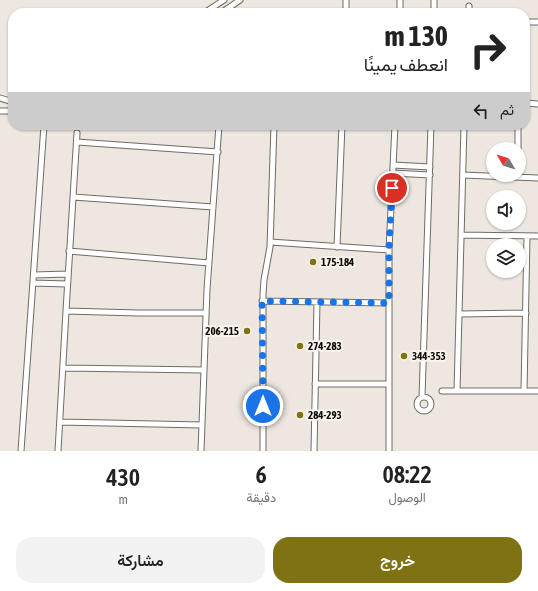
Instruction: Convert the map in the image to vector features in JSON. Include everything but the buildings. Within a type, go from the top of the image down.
[{"type":"street","points":[[212,8],[224,0]]},
{"type":"street","points":[[228,8],[240,0]]},
{"type":"street","points":[[21,451],[44,130]]},
{"type":"street","points":[[201,451],[206,314],[219,130]]},
{"type":"street","points":[[263,451],[262,301],[270,242],[274,130]]},
{"type":"street","points":[[337,247],[342,130]]},
{"type":"street","points":[[389,451],[389,250],[395,130]]},
{"type":"street","points":[[422,398],[431,130]]},
{"type":"street","points":[[457,391],[464,130]]},
{"type":"street","points":[[518,130],[518,142]]},
{"type":"street","points":[[58,451],[77,133]]},
{"type":"street","points":[[77,142],[218,152]]},
{"type":"street","points":[[393,164],[430,167]]},
{"type":"street","points":[[393,173],[430,174]]},
{"type":"street","points":[[463,175],[486,175]]},
{"type":"street","points":[[526,177],[538,178]]},
{"type":"street","points":[[73,197],[213,207]]},
{"type":"street","points":[[461,235],[538,236]]},
{"type":"street","points":[[524,391],[527,236]]},
{"type":"street","points":[[270,242],[389,250]]},
{"type":"street","points":[[69,251],[209,263]]},
{"type":"street","points":[[34,275],[68,274]]},
{"type":"street","points":[[33,283],[67,284]]},
{"type":"street","points":[[262,301],[389,303]]},
{"type":"street","points":[[314,451],[318,302]]},
{"type":"street","points":[[66,311],[206,314]]},
{"type":"street","points":[[459,314],[526,313]]},
{"type":"street","points":[[62,368],[204,370]]},
{"type":"street","points":[[315,384],[389,384]]},
{"type":"street","points":[[442,391],[538,391]]},
{"type":"street","points":[[60,422],[202,425]]},
{"type":"place","name":"175-184","points":[[313,262]]},
{"type":"place","name":"206-215","points":[[247,331]]},
{"type":"place","name":"274-283","points":[[300,346]]},
{"type":"place","name":"344-353","points":[[404,356]]},
{"type":"place","name":"284-293","points":[[300,415]]},
{"type":"route","points":[[263,406],[262,301],[389,303],[389,250],[392,188]]}]
